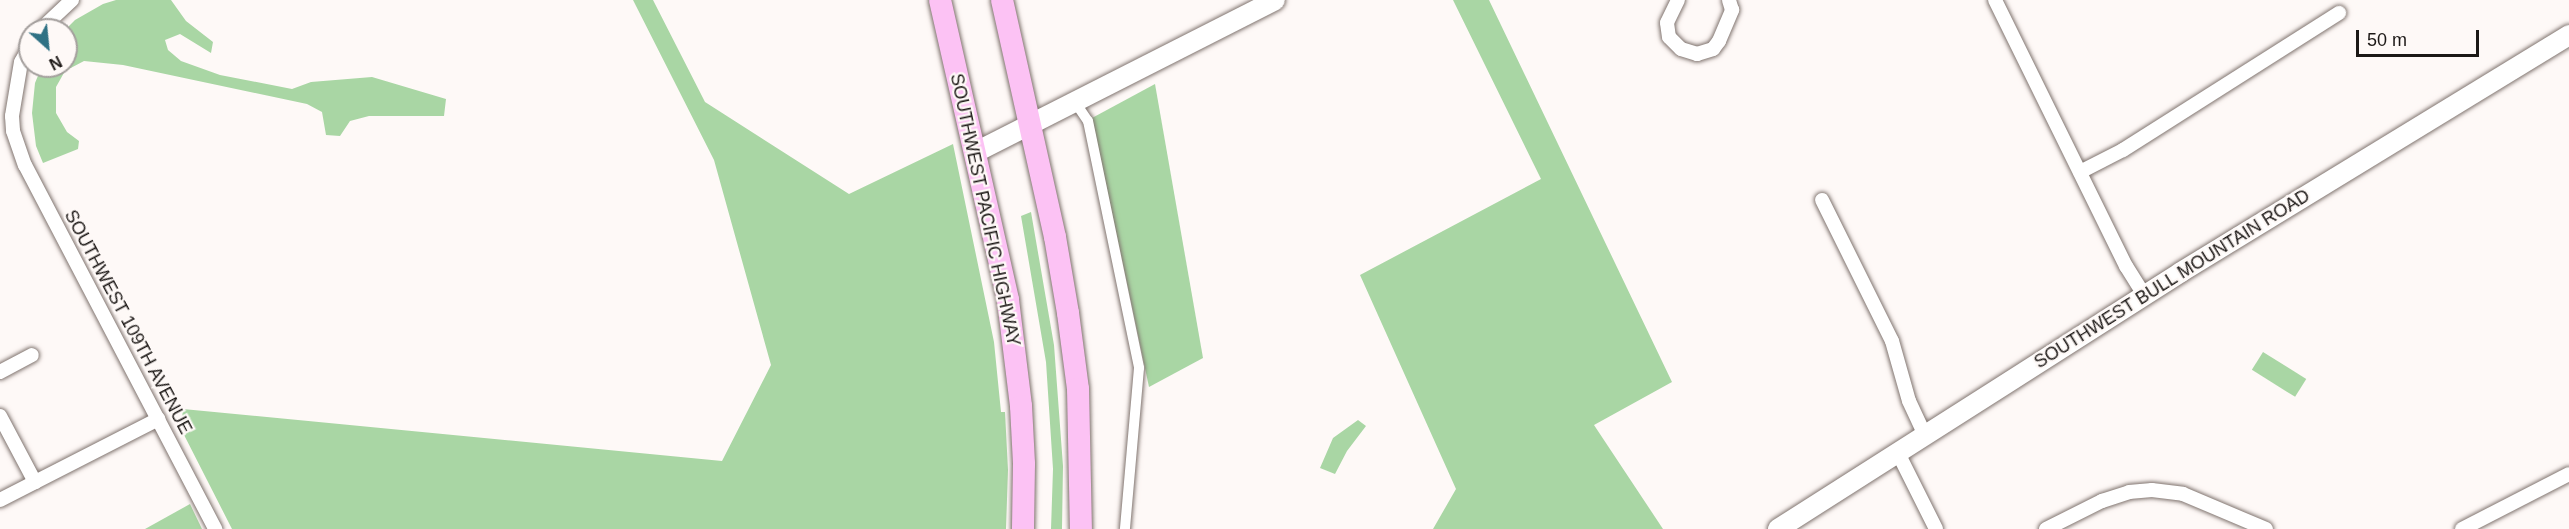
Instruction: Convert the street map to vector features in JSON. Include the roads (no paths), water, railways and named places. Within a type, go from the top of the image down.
[{"type":"highway","name":"SOUTHWEST PACIFIC HIGHWAY","points":[[940,0],[1008,300],[1016,353],[1024,464],[1023,529]]},
{"type":"highway","points":[[1002,0],[1055,237],[1073,351],[1080,434],[1081,529]]},
{"type":"main road","points":[[976,152],[1275,0]]},
{"type":"main road","name":"SOUTHWEST BULL MOUNTAIN ROAD","points":[[1778,529],[2144,295],[2402,135],[2569,35]]},
{"type":"street","points":[[53,18],[72,0]]},
{"type":"street","points":[[1678,0],[1666,23],[1669,37],[1681,49],[1697,54],[1713,49],[1719,41],[1732,10],[1730,0]]},
{"type":"street","points":[[1995,0],[2126,266],[2144,295]]},
{"type":"street","points":[[2080,172],[2123,150],[2340,13]]},
{"type":"street","points":[[7,131],[18,76]]},
{"type":"street","points":[[1075,102],[1088,121],[1139,368],[1125,529]]},
{"type":"street","name":"SOUTHWEST 109TH AVENUE","points":[[7,131],[215,529]]},
{"type":"street","points":[[1822,201],[1892,341],[1909,401],[1925,435]]},
{"type":"street","points":[[0,372],[32,355]]},
{"type":"street","points":[[0,416],[34,482]]},
{"type":"street","points":[[0,500],[158,419]]},
{"type":"street","points":[[1898,453],[1936,529]]},
{"type":"street","points":[[2462,529],[2569,474]]},
{"type":"street","points":[[2046,529],[2102,501],[2129,492],[2152,490],[2183,494],[2266,529]]}]
